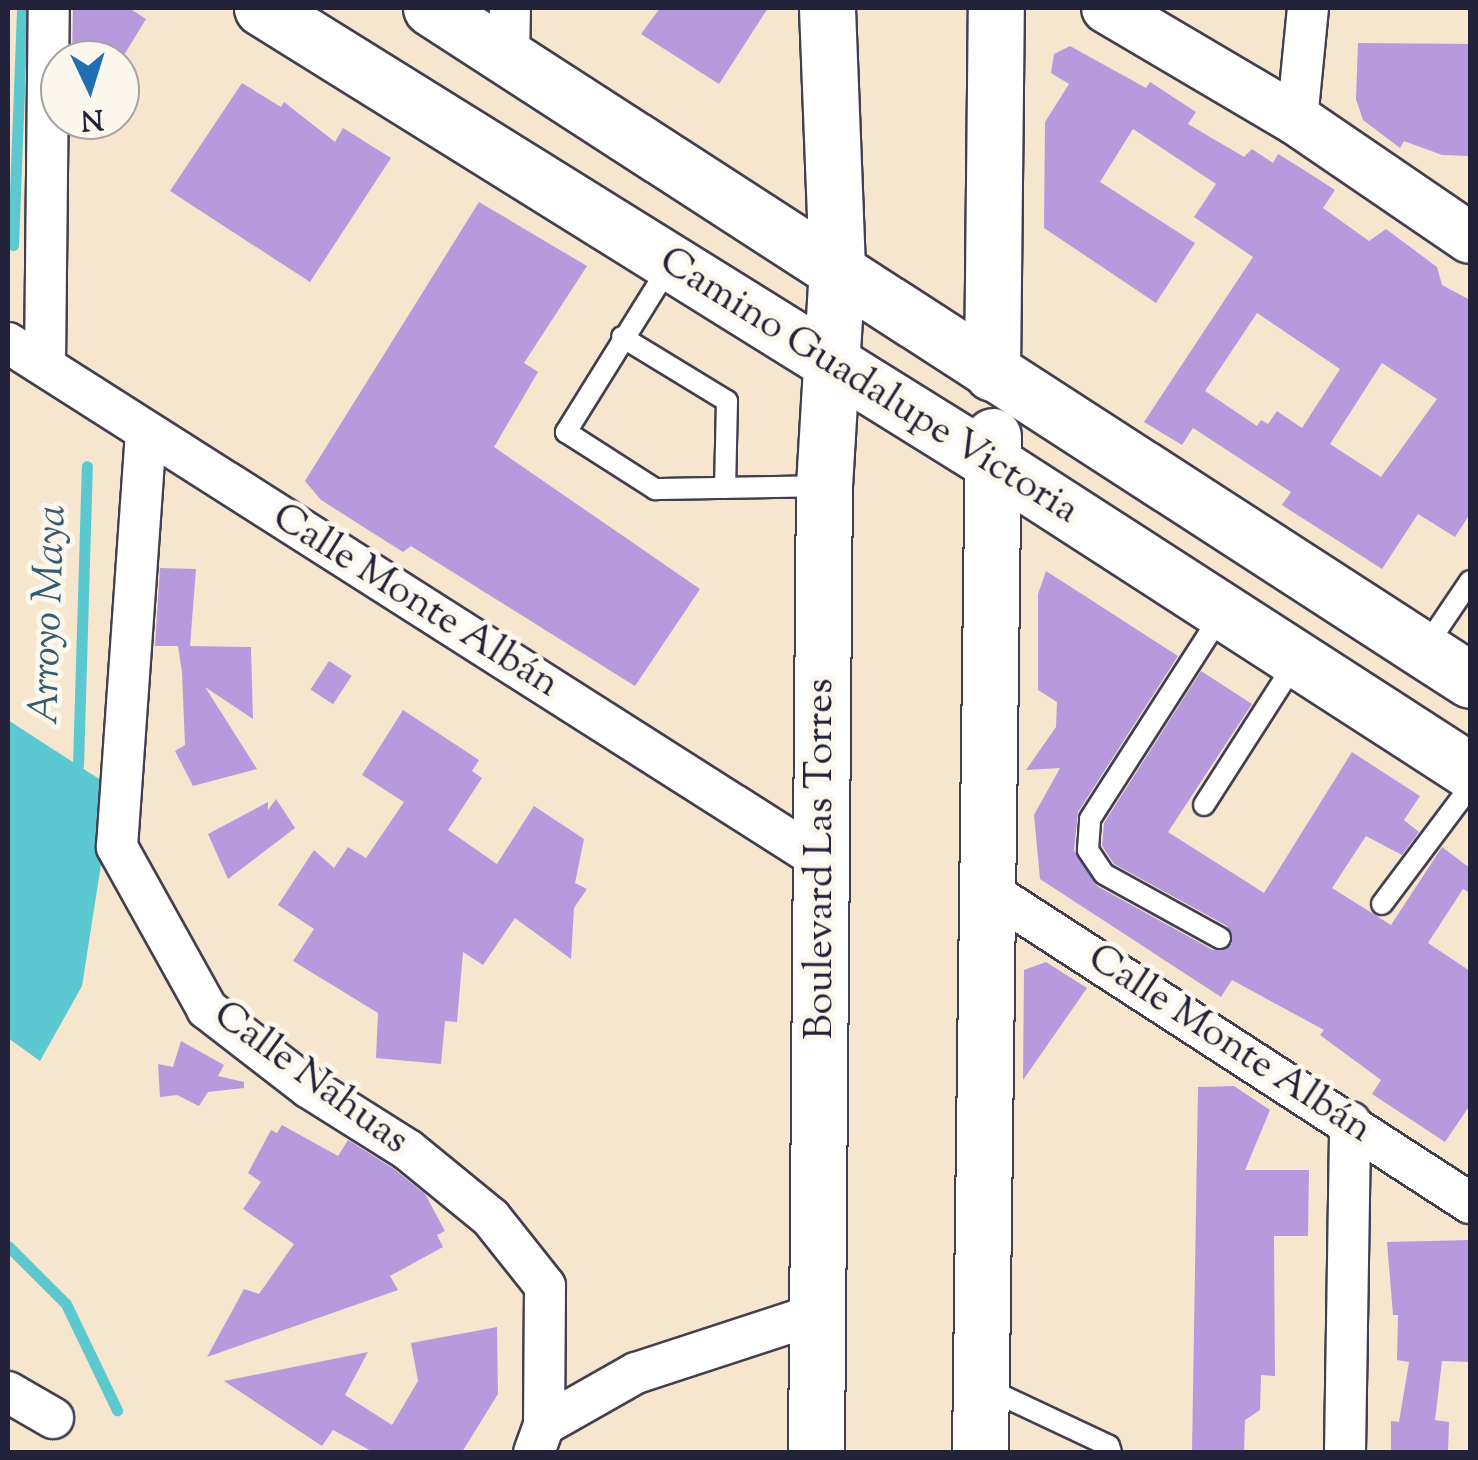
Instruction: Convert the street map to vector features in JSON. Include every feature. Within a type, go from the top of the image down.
[{"type":"main road","name":"Camino Guadalupe Victoria","points":[[262,8],[993,463],[1470,771]]},
{"type":"main road","name":"Camino Guadalupe Victoria","points":[[431,8],[510,33],[992,373],[1470,680]]},
{"type":"main road","name":"Boulevard Las Torres","points":[[816,1452],[824,486],[837,265],[827,8]]},
{"type":"main road","points":[[980,1452],[996,8]]},
{"type":"street","points":[[45,364],[49,8]]},
{"type":"street","points":[[1107,8],[1298,120],[1470,238]]},
{"type":"street","points":[[1298,120],[1308,8]]},
{"type":"street","name":"Calle Monte Albán","points":[[8,343],[822,860]]},
{"type":"street","name":"Calle Nahuas","points":[[146,432],[117,847],[207,1010],[450,1184],[491,1218],[545,1286],[539,1439]]},
{"type":"street","name":"Calle Monte Albán","points":[[986,889],[1470,1203]]},
{"type":"street","points":[[1345,1452],[1350,1122]]},
{"type":"street","points":[[539,1439],[636,1373],[818,1314]]},
{"type":"street","points":[[8,1392],[54,1418]]},
{"type":"lane","points":[[670,264],[566,432],[655,490],[824,486]]},
{"type":"lane","points":[[622,336],[727,401],[725,488]]},
{"type":"lane","points":[[1424,649],[1470,581]]},
{"type":"lane","points":[[1220,938],[1104,874],[1088,850],[1090,819],[1223,611]]},
{"type":"lane","points":[[1204,806],[1297,659]]},
{"type":"lane","points":[[1382,904],[1470,788]]},
{"type":"lane","points":[[980,1385],[1109,1446],[1111,1452]]},
{"type":"water","points":[[8,720],[113,788],[82,986],[40,1061],[8,1038]]},
{"type":"building","points":[[73,8],[129,8],[146,19],[133,40],[72,40]]},
{"type":"building","points":[[660,8],[768,8],[719,84],[641,34]]},
{"type":"building","points":[[1358,43],[1470,44],[1470,156],[1442,155],[1404,141],[1400,148],[1363,120],[1356,99]]},
{"type":"building","points":[[1070,46],[1146,88],[1150,82],[1196,112],[1188,124],[1244,157],[1252,149],[1273,163],[1278,154],[1335,190],[1323,208],[1369,241],[1386,229],[1437,267],[1442,285],[1470,300],[1470,514],[1455,537],[1418,514],[1382,569],[1282,505],[1291,492],[1193,428],[1182,445],[1144,422],[1253,257],[1194,217],[1216,184],[1133,129],[1100,182],[1195,243],[1156,303],[1044,228],[1045,122],[1069,84],[1051,73],[1054,54]],"holes":[[[1257,313],[1340,369],[1302,428],[1277,411],[1268,424],[1261,420],[1257,426],[1205,391]],[[1382,363],[1437,399],[1381,477],[1330,444]]]},
{"type":"building","points":[[242,83],[281,107],[284,102],[335,142],[343,128],[391,158],[310,282],[170,191]]},
{"type":"building","points":[[479,202],[587,266],[524,363],[538,372],[494,447],[700,589],[635,686],[411,546],[403,552],[321,500],[305,481]]},
{"type":"building","points":[[160,568],[196,569],[190,646],[251,647],[253,719],[205,687],[257,769],[193,786],[175,751],[185,745],[182,672],[178,646],[155,646]]},
{"type":"building","points":[[1046,571],[1178,656],[1078,812],[1074,850],[1097,886],[1213,950],[1232,944],[1227,926],[1114,864],[1102,846],[1104,823],[1201,671],[1252,704],[1168,832],[1264,893],[1352,752],[1420,796],[1404,820],[1419,832],[1402,855],[1366,836],[1332,888],[1391,925],[1442,847],[1470,868],[1470,893],[1463,889],[1428,943],[1470,971],[1470,1105],[1445,1142],[1372,1094],[1381,1080],[1320,1035],[1324,1030],[1232,980],[1221,997],[1040,879],[1034,815],[1060,768],[1026,770],[1056,727],[1057,702],[1038,690],[1038,594]]},
{"type":"building","points":[[329,661],[352,676],[333,704],[310,690]]},
{"type":"building","points":[[403,710],[479,760],[472,771],[482,778],[448,830],[497,864],[534,806],[584,839],[575,883],[587,889],[574,908],[571,959],[515,918],[483,965],[463,952],[457,1022],[445,1021],[441,1064],[376,1058],[378,1013],[293,961],[314,929],[278,905],[314,850],[334,868],[348,847],[366,858],[404,802],[362,775]]},
{"type":"building","points":[[276,799],[295,828],[228,879],[208,834],[268,802],[268,810]]},
{"type":"building","points":[[1046,962],[1087,988],[1023,1080],[1024,970]]},
{"type":"building","points":[[181,1041],[224,1065],[218,1076],[244,1082],[244,1088],[208,1092],[199,1106],[177,1095],[160,1097],[158,1064],[173,1067]]},
{"type":"building","points":[[1234,1086],[1270,1110],[1245,1170],[1309,1170],[1308,1236],[1274,1236],[1275,1376],[1261,1375],[1260,1410],[1245,1420],[1244,1452],[1192,1452],[1198,1087]]},
{"type":"building","points":[[282,1125],[338,1156],[348,1140],[394,1169],[425,1194],[445,1231],[437,1235],[443,1247],[390,1276],[398,1290],[207,1357],[244,1289],[259,1294],[294,1244],[243,1209],[261,1182],[248,1173],[271,1130],[277,1133]]},
{"type":"building","points":[[1470,1240],[1470,1362],[1442,1361],[1435,1420],[1449,1422],[1448,1452],[1391,1452],[1391,1421],[1399,1422],[1409,1362],[1397,1360],[1398,1315],[1393,1315],[1387,1242]]},
{"type":"building","points":[[497,1327],[498,1394],[462,1452],[373,1452],[333,1430],[322,1446],[224,1381],[368,1352],[345,1395],[392,1425],[418,1381],[411,1343]]},
{"type":"waterway","name":"Arroyo Maya","points":[[13,245],[22,8]]},
{"type":"waterway","name":"Arroyo Maya","points":[[78,765],[87,466]]},
{"type":"waterway","name":"Arroyo Maya","points":[[8,1246],[66,1304],[117,1410]]}]
